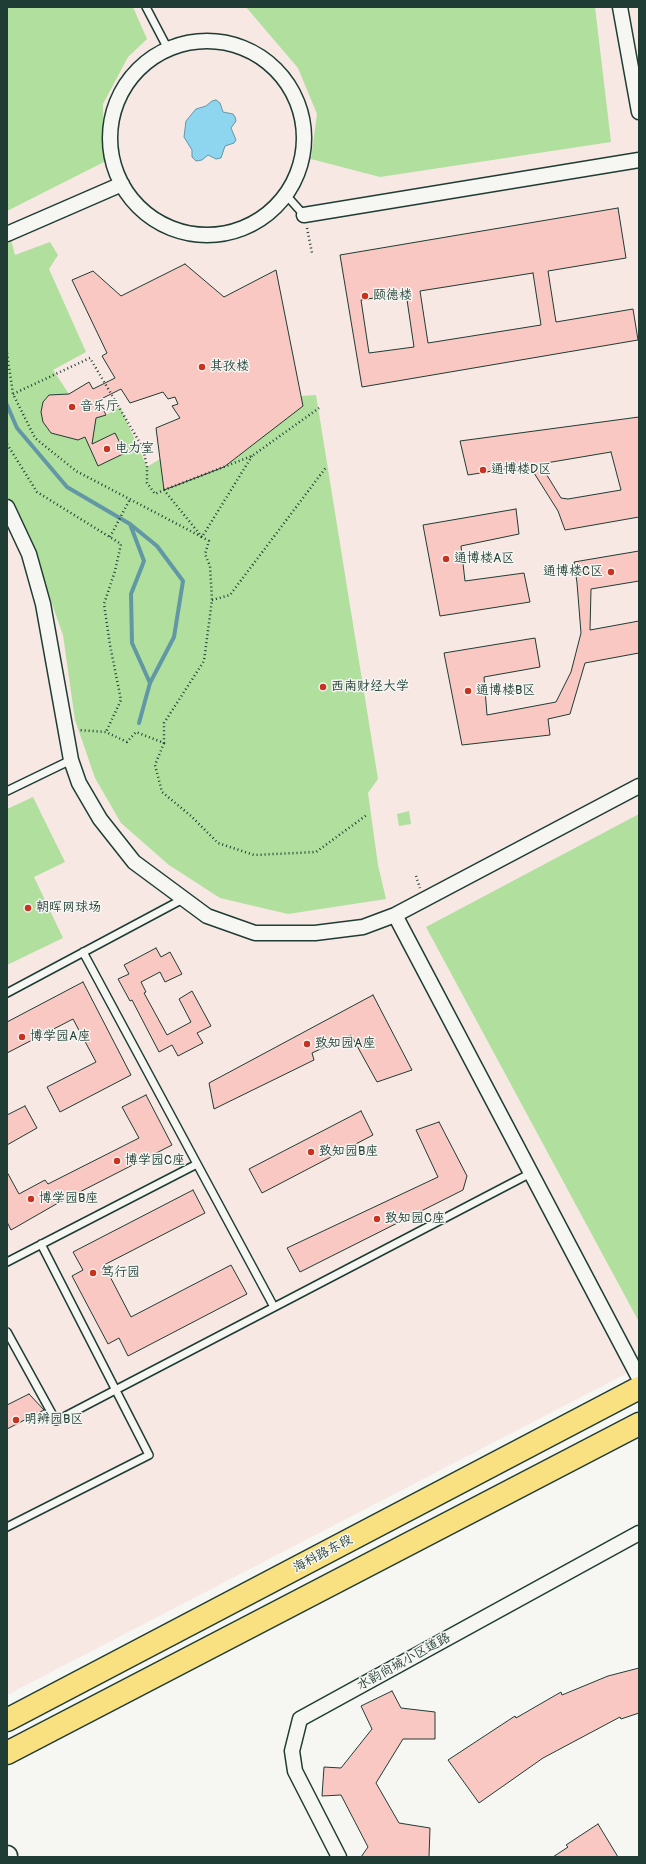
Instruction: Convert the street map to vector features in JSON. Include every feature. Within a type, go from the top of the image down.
[{"type":"main road","name":"海科路东段","points":[[7,1720],[639,1388]]},
{"type":"main road","points":[[7,1753],[639,1424]]},
{"type":"street","points":[[620,7],[639,112]]},
{"type":"street","points":[[220,42],[249,51],[262,58],[278,72],[291,88],[301,110],[305,134],[303,156],[297,176],[286,195],[275,208],[262,218],[242,228],[210,235],[174,229],[155,219],[138,206],[122,184],[116,170],[111,149],[111,127],[115,108],[123,90],[136,72],[152,58],[168,49],[186,43],[220,42]]},
{"type":"street","points":[[304,215],[639,160]]},
{"type":"street","points":[[7,234],[122,184]]},
{"type":"street","points":[[7,507],[28,554],[43,604],[71,760],[79,783],[100,819],[134,862],[207,916],[255,933],[315,933],[363,927],[395,915],[639,786]]},
{"type":"street","points":[[395,915],[639,1378]]},
{"type":"street","name":"水韵尚城小区道路","points":[[339,1857],[295,1771],[292,1751],[300,1718],[639,1533]]},
{"type":"lane","points":[[146,7],[168,49]]},
{"type":"lane","points":[[286,195],[304,215]]},
{"type":"lane","points":[[7,791],[71,760]]},
{"type":"lane","points":[[7,993],[183,899]]},
{"type":"lane","points":[[84,952],[274,1306]]},
{"type":"lane","points":[[8,1260],[197,1164]]},
{"type":"lane","points":[[7,1332],[56,1421],[531,1173]]},
{"type":"lane","points":[[7,1527],[149,1455],[41,1244]]},
{"type":"path","points":[[304,215],[312,253]]},
{"type":"path","points":[[7,353],[14,394],[35,438],[76,471],[209,542],[205,554],[210,566],[212,600],[204,661],[164,723],[164,743],[155,765],[162,792],[191,816],[218,843],[254,855],[316,852],[368,814]]},
{"type":"path","points":[[14,394],[90,358],[143,448],[147,467],[147,483],[155,494],[252,456],[319,408]]},
{"type":"path","points":[[7,444],[37,492],[121,544],[116,571],[104,604],[110,645],[121,700],[106,732]]},
{"type":"path","points":[[202,537],[252,456]]},
{"type":"path","points":[[212,600],[230,595],[328,466]]},
{"type":"path","points":[[164,490],[202,537]]},
{"type":"path","points":[[110,538],[130,499]]},
{"type":"path","points":[[65,730],[106,732],[127,742],[136,732],[164,743]]},
{"type":"shaded area","name":"西南财经大学","points":[[7,7],[639,7],[639,1367],[7,1695]]},
{"type":"green space","points":[[7,7],[133,7],[147,39],[128,57],[103,104],[104,162],[7,211]]},
{"type":"green space","points":[[246,7],[595,7],[611,142],[380,177],[311,159],[317,114],[298,68]]},
{"type":"green space","points":[[7,225],[15,255],[50,242],[58,255],[49,269],[86,352],[53,370],[69,394],[49,395],[43,402],[41,412],[43,422],[51,433],[78,440],[92,432],[96,418],[106,415],[120,407],[147,467],[160,459],[224,467],[303,406],[301,396],[316,395],[378,779],[368,793],[378,865],[386,899],[288,914],[220,898],[169,865],[121,823],[95,778],[75,720],[63,635],[25,528],[7,501]]},
{"type":"green space","name":"朝晖网球场","points":[[33,797],[65,862],[34,877],[63,938],[7,965],[7,809]]},
{"type":"green space","points":[[409,811],[411,824],[399,826],[397,814]]},
{"type":"green space","points":[[639,814],[639,1320],[638,1320],[426,927]]},
{"type":"water","points":[[216,100],[220,103],[223,112],[233,114],[235,117],[236,121],[231,128],[236,140],[234,143],[225,146],[221,158],[216,159],[208,155],[202,160],[196,161],[192,157],[192,150],[184,137],[186,121],[196,109],[206,106],[212,101]]},
{"type":"building","name":"颐德楼","points":[[618,208],[626,258],[548,271],[556,322],[633,309],[638,340],[362,387],[340,255]],"holes":[[[533,273],[541,325],[428,343],[420,291]],[[406,293],[414,347],[369,353],[361,300]]]},
{"type":"building","name":"其孜楼","points":[[185,264],[224,297],[276,270],[303,406],[224,467],[164,490],[156,428],[180,418],[172,406],[178,404],[175,397],[168,399],[163,392],[130,403],[121,389],[99,400],[106,415],[96,418],[92,444],[115,433],[125,453],[98,466],[85,437],[78,440],[51,433],[43,422],[41,412],[43,402],[49,395],[69,394],[89,382],[93,389],[115,378],[102,356],[107,353],[72,280],[93,271],[121,296]]},
{"type":"building","name":"通博楼D区","points":[[639,417],[639,517],[565,530],[558,511],[529,465],[468,475],[460,441]],"holes":[[[611,452],[621,490],[568,499],[561,498],[540,464]]]},
{"type":"building","name":"通博楼A区","points":[[516,509],[519,534],[461,546],[465,581],[524,573],[530,602],[440,616],[423,525]]},
{"type":"building","points":[[639,551],[639,581],[591,589],[590,630],[639,621],[639,653],[585,663],[570,714],[548,719],[550,735],[462,745],[444,653],[535,638],[540,667],[484,677],[487,715],[556,702],[571,672],[581,633],[574,562]]},
{"type":"building","points":[[156,948],[161,957],[170,952],[182,974],[165,982],[160,972],[141,982],[146,992],[144,993],[167,1035],[191,1022],[179,999],[192,991],[211,1026],[197,1033],[203,1043],[178,1056],[172,1045],[159,1052],[132,1000],[130,1001],[118,979],[129,974],[124,965]]},
{"type":"building","name":"博学园A座","points":[[83,982],[131,1075],[60,1112],[47,1087],[96,1062],[73,1019],[7,1053],[7,1022]]},
{"type":"building","name":"致知园A座","points":[[373,995],[412,1070],[377,1082],[351,1035],[312,1053],[314,1060],[214,1109],[209,1083]]},
{"type":"building","name":"博学园C座","points":[[146,1095],[172,1145],[58,1203],[11,1230],[7,1222],[7,1172],[19,1194],[45,1180],[48,1184],[139,1138],[122,1107]]},
{"type":"building","points":[[25,1106],[37,1128],[7,1145],[7,1115]]},
{"type":"building","name":"致知园B座","points":[[361,1111],[373,1135],[262,1193],[249,1169]]},
{"type":"building","name":"致知园C座","points":[[439,1122],[467,1176],[463,1190],[300,1272],[287,1248],[438,1177],[416,1130]]},
{"type":"building","name":"笃行园","points":[[193,1190],[205,1213],[104,1265],[131,1317],[231,1265],[247,1294],[128,1356],[119,1338],[108,1344],[72,1276],[83,1270],[73,1252]]},
{"type":"building","name":"明辨园B区","points":[[29,1394],[44,1410],[7,1429],[7,1405]]},
{"type":"building","points":[[639,1668],[639,1713],[621,1719],[620,1717],[543,1758],[479,1803],[448,1760],[515,1716],[516,1718],[561,1692],[562,1695],[608,1676]]},
{"type":"building","points":[[392,1691],[401,1708],[435,1712],[435,1739],[403,1739],[376,1783],[399,1823],[430,1828],[429,1857],[361,1857],[368,1847],[341,1795],[322,1796],[324,1767],[341,1768],[372,1729],[361,1706]]},
{"type":"building","points":[[598,1824],[618,1857],[553,1857],[568,1847],[566,1845]]},
{"type":"waterway","points":[[7,405],[17,428],[67,487],[130,524],[157,546],[183,581],[174,637],[150,683],[139,723]]},
{"type":"waterway","points":[[130,524],[144,561],[131,594],[132,643],[150,683]]},
{"type":"place","name":"颐德楼","points":[[365,296]]},
{"type":"place","name":"其孜楼","points":[[202,367]]},
{"type":"place","name":"音乐厅","points":[[72,407]]},
{"type":"place","name":"电力室","points":[[107,449]]},
{"type":"place","name":"通博楼D区","points":[[483,470]]},
{"type":"place","name":"通博楼A区","points":[[446,559]]},
{"type":"place","name":"通博楼C区","points":[[611,572]]},
{"type":"place","name":"西南财经大学","points":[[323,687]]},
{"type":"place","name":"通博楼B区","points":[[468,691]]},
{"type":"place","name":"朝晖网球场","points":[[28,908]]},
{"type":"place","name":"博学园A座","points":[[22,1037]]},
{"type":"place","name":"致知园A座","points":[[307,1044]]},
{"type":"place","name":"致知园B座","points":[[311,1152]]},
{"type":"place","name":"博学园C座","points":[[117,1161]]},
{"type":"place","name":"博学园B座","points":[[31,1199]]},
{"type":"place","name":"致知园C座","points":[[377,1219]]},
{"type":"place","name":"笃行园","points":[[93,1273]]},
{"type":"place","name":"明辨园B区","points":[[16,1420]]}]
